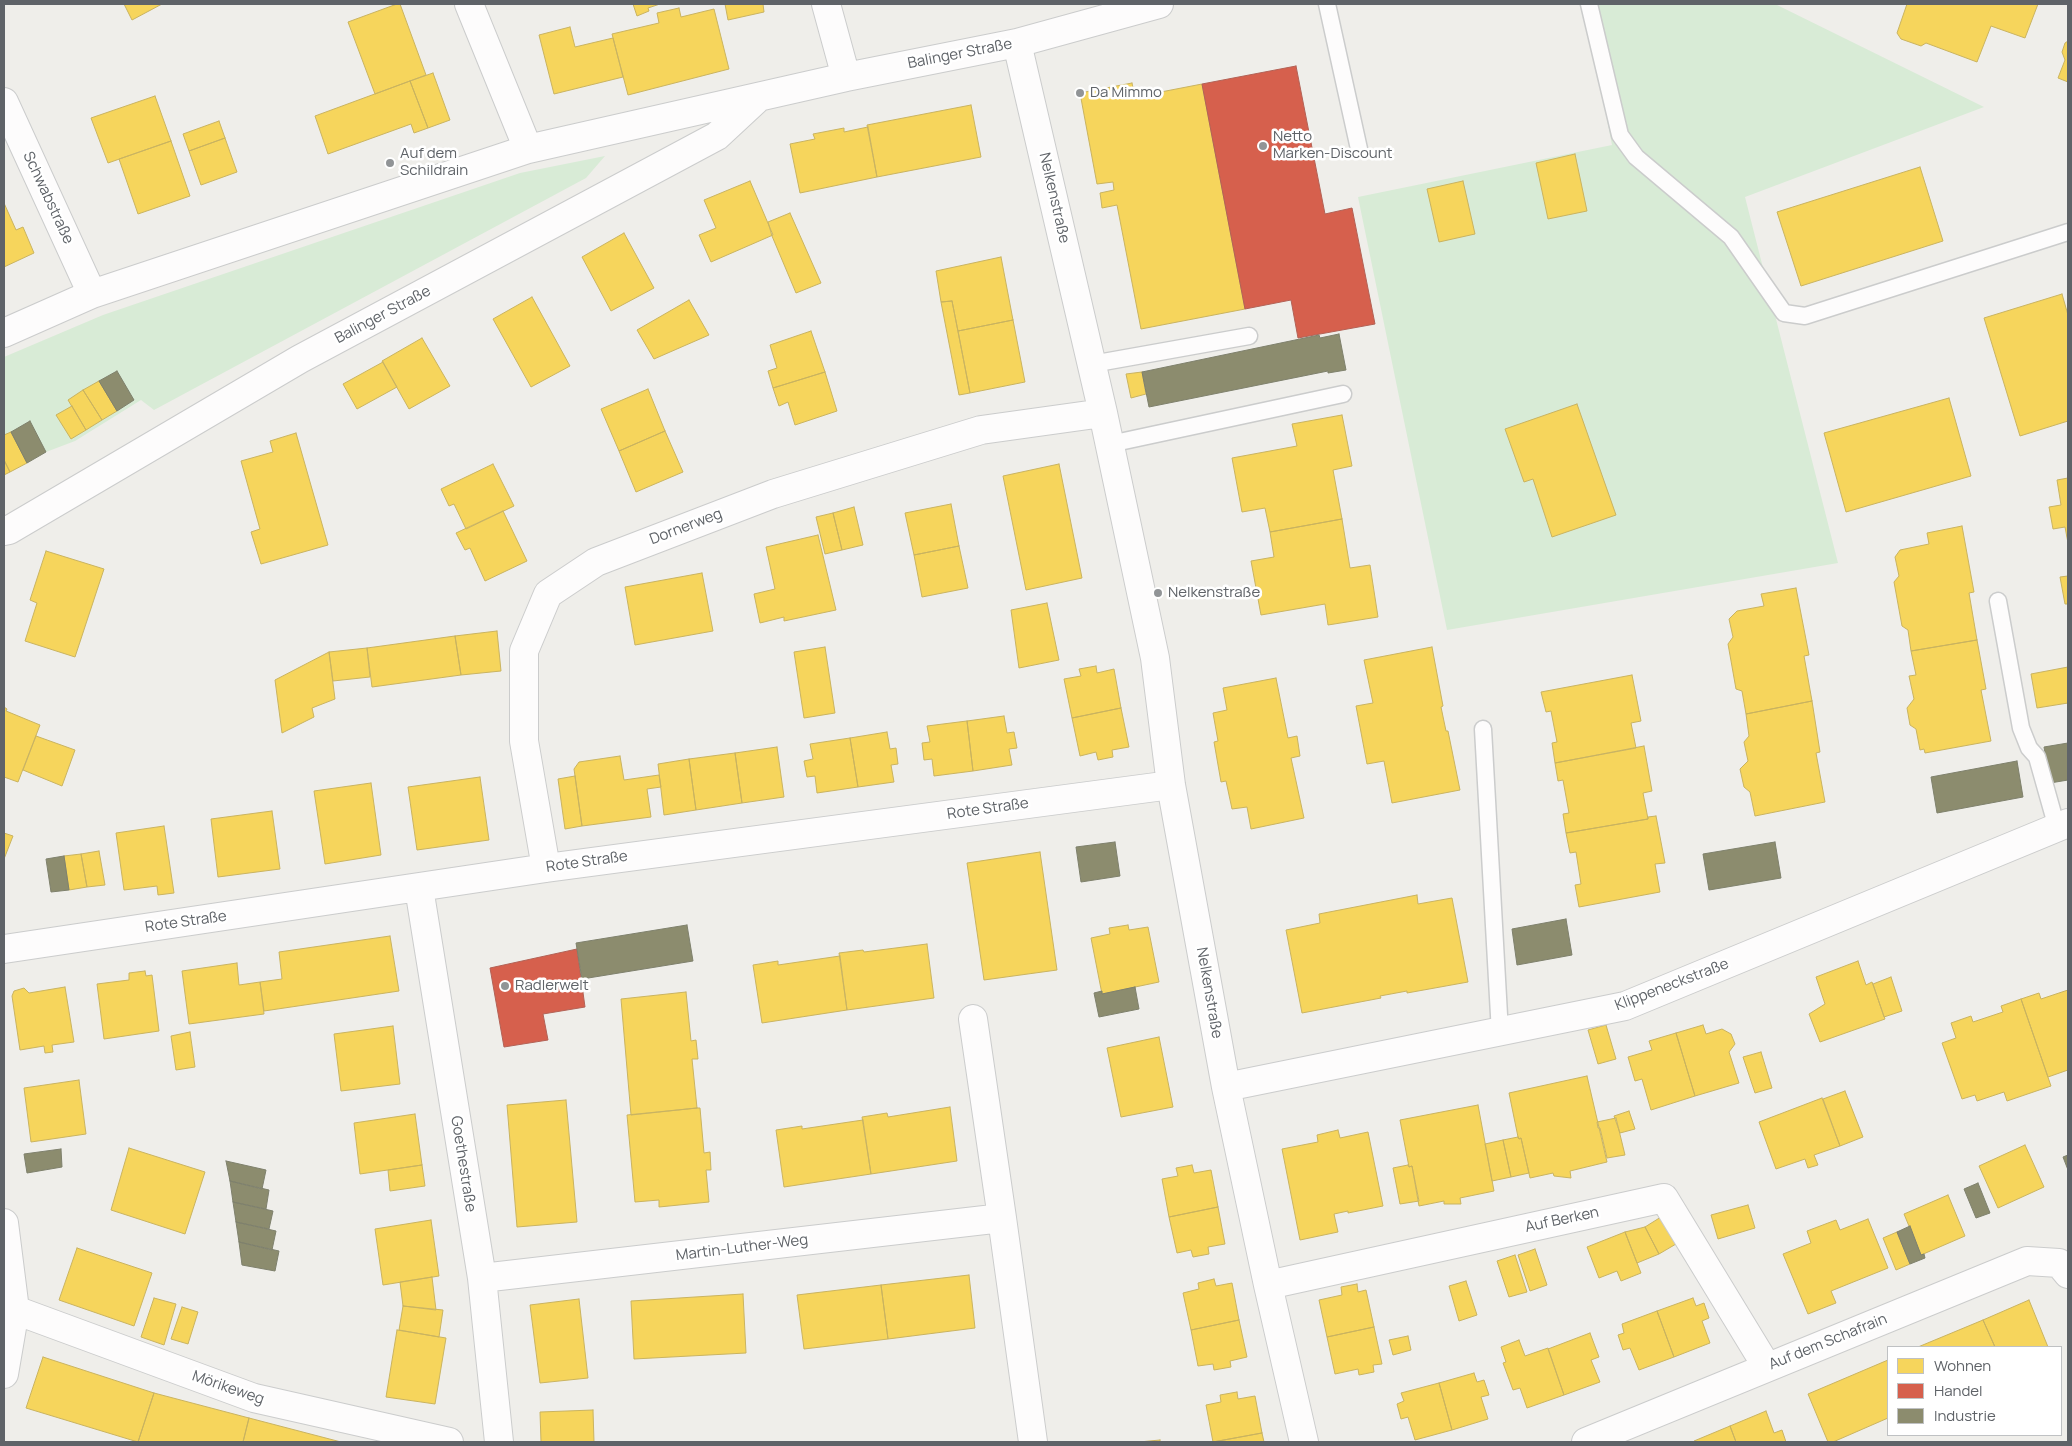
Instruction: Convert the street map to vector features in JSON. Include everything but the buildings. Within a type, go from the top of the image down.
[{"type":"street","points":[[469,4],[528,149]]},
{"type":"street","points":[[826,4],[846,77]]},
{"type":"street","name":"Balinger Straße","points":[[4,333],[92,294],[528,149],[846,77],[1018,43],[1159,4]]},
{"type":"street","name":"Nelkenstraße","points":[[1018,43],[1110,444],[1155,658],[1171,784],[1226,1087],[1304,1442]]},
{"type":"street","name":"Balinger Straße","points":[[5,536],[300,359],[718,136],[758,97]]},
{"type":"street","name":"Schwabstraße","points":[[4,102],[92,294]]},
{"type":"street","name":"Dornerweg","points":[[546,868],[524,741],[524,651],[548,594],[596,562],[773,494],[981,430],[1103,413]]},
{"type":"street","name":"Rote Straße","points":[[4,949],[546,868],[1171,784]]},
{"type":"street","name":"Klippeneckstraße","points":[[1226,1087],[1500,1033],[1625,1006],[2062,825]]},
{"type":"street","name":"Goethestraße","points":[[419,888],[482,1278],[498,1442]]},
{"type":"street","points":[[974,1019],[1033,1442]]},
{"type":"street","name":"Auf Berken","points":[[1268,1285],[1664,1198],[1767,1367]]},
{"type":"street","name":"Martin-Luther-Weg","points":[[482,1278],[1002,1218]]},
{"type":"street","points":[[4,1223],[15,1310],[4,1374]]},
{"type":"street","name":"Auf dem Schafrain","points":[[1586,1442],[2027,1261],[2059,1263],[2068,1274]]},
{"type":"street","name":"Mörikeweg","points":[[15,1310],[254,1398],[449,1442]]},
{"type":"lane","points":[[1327,4],[1359,149]]},
{"type":"lane","points":[[1589,4],[1620,135],[1636,157],[1731,237],[1784,313],[1805,316],[2068,232]]},
{"type":"lane","points":[[1092,364],[1249,336]]},
{"type":"lane","points":[[1110,444],[1343,394]]},
{"type":"lane","points":[[1998,601],[2021,728],[2030,748],[2037,757],[2062,825]]},
{"type":"lane","points":[[1484,729],[1500,1033]]},
{"type":"green space","points":[[1584,4],[1775,4],[1984,107],[1745,197],[1838,563],[1447,630],[1358,197],[1612,145]]},
{"type":"green space","points":[[605,156],[586,178],[154,410],[141,400],[75,441],[46,452],[4,475],[4,357],[103,315],[520,173]]},
{"type":"place","name":"Da Mimmo","points":[[1080,93]]},
{"type":"place","name":"Netto Marken-Discount","points":[[1263,146]]},
{"type":"place","name":"Auf dem Schildrain","points":[[390,163]]},
{"type":"place","name":"Nelkenstraße","points":[[1158,593]]},
{"type":"place","name":"Radlerwelt","points":[[505,986]]}]
